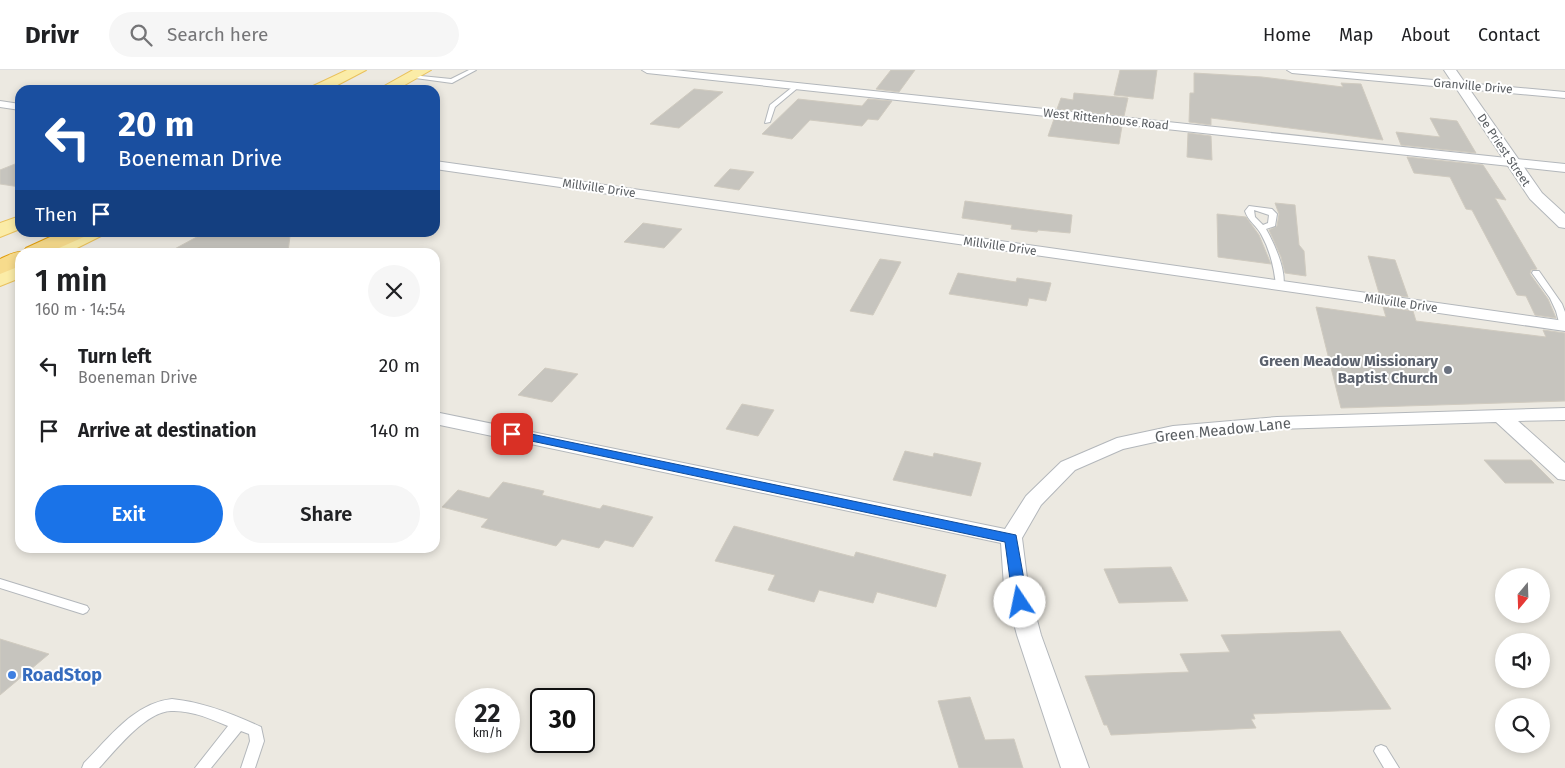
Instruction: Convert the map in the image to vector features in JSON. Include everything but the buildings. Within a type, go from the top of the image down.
[{"type":"highway","points":[[42,248],[68,237]]},
{"type":"highway","points":[[0,267],[15,260]]},
{"type":"main road","points":[[327,85],[359,70]]},
{"type":"main road","points":[[394,85],[418,73]]},
{"type":"main road","points":[[0,231],[15,224]]},
{"type":"main road","points":[[62,248],[84,237]]},
{"type":"main road","points":[[0,279],[15,272]]},
{"type":"street","name":"West Rittenhouse Road","points":[[647,70],[1565,168]]},
{"type":"street","name":"Granville Drive","points":[[1292,70],[1565,95]]},
{"type":"street","name":"De Priest Street","points":[[1450,70],[1536,196],[1565,223]]},
{"type":"street","points":[[0,104],[15,106]]},
{"type":"street","name":"Millville Drive","points":[[440,166],[1565,326]]},
{"type":"street","points":[[1500,416],[1565,474]]},
{"type":"street","name":"Green Meadow Lane","points":[[1011,538],[1033,501],[1068,466],[1117,444],[1173,432],[1277,423],[1500,416],[1564,416]]},
{"type":"street","points":[[440,419],[1011,538],[1016,586],[1029,635],[1075,768]]},
{"type":"lane","points":[[418,73],[452,81],[473,70]]},
{"type":"lane","points":[[767,122],[772,106],[797,86]]},
{"type":"lane","points":[[1261,228],[1271,248],[1280,286]]},
{"type":"lane","points":[[1536,273],[1553,293],[1562,308],[1565,326]]},
{"type":"lane","points":[[0,583],[83,609]]},
{"type":"lane","points":[[89,768],[147,714],[164,706],[178,705],[239,723],[256,731],[257,741],[248,768]]},
{"type":"lane","points":[[202,768],[239,723]]},
{"type":"lane","points":[[1381,751],[1392,768]]},
{"type":"place","name":"Green Meadow Missionary Baptist Church","points":[[1448,370]]},
{"type":"place","name":"RoadStop","points":[[12,675]]},
{"type":"route","points":[[512,434],[1011,538],[1016,586],[1020,602]]}]
